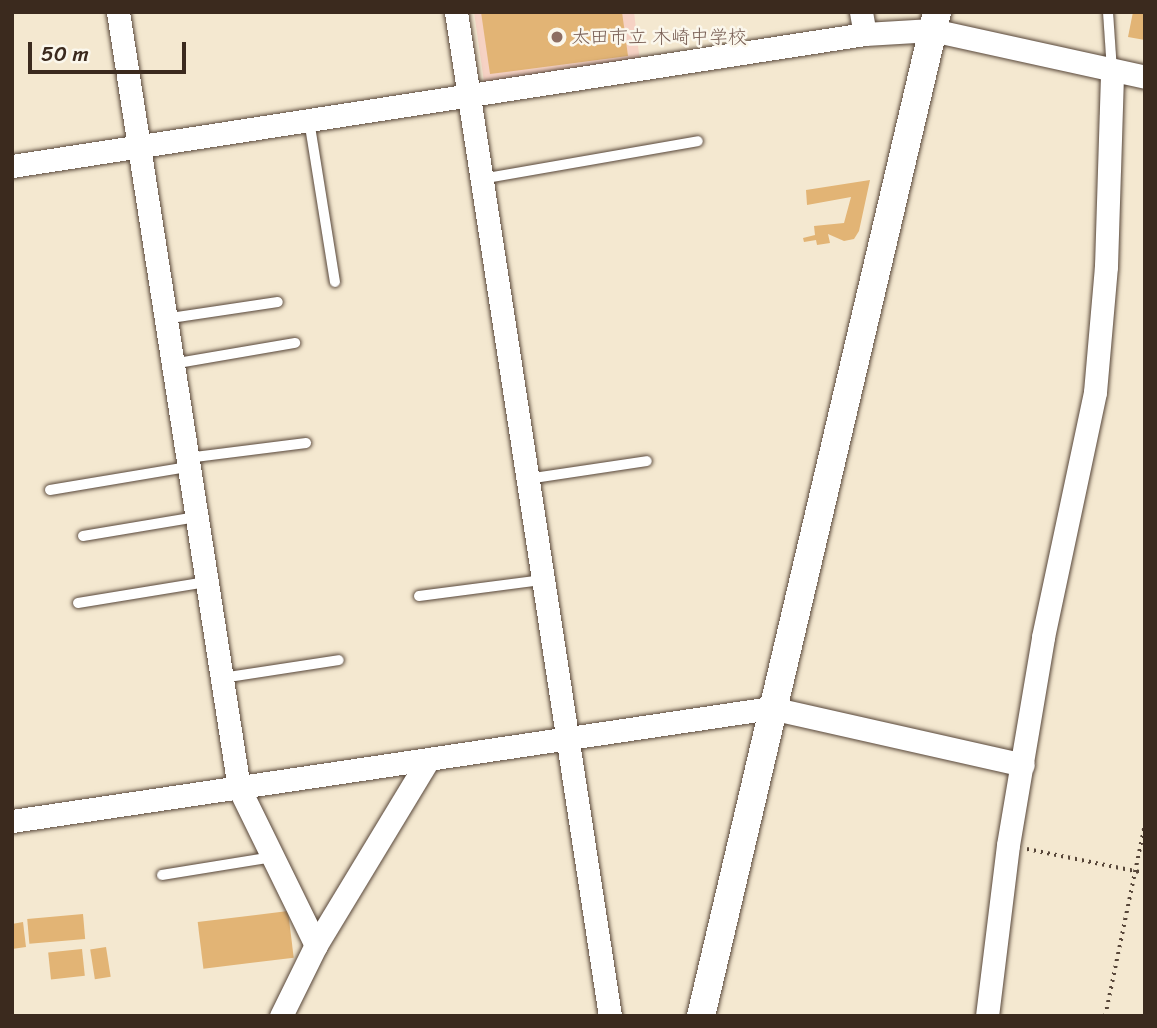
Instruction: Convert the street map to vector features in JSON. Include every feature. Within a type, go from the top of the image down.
[{"type":"street","points":[[456,12],[610,1016]]},
{"type":"street","points":[[121,13],[137,145],[239,788],[316,945]]},
{"type":"street","points":[[701,1016],[934,21]]},
{"type":"street","points":[[12,166],[467,96],[863,23],[934,21],[1112,71],[1145,77]]},
{"type":"street","points":[[988,1016],[1008,845],[1043,638],[1095,392],[1106,266],[1112,71]]},
{"type":"street","points":[[12,821],[771,708],[1023,765]]},
{"type":"street","points":[[281,1016],[316,945],[428,760]]},
{"type":"lane","points":[[1108,12],[1112,71]]},
{"type":"lane","points":[[309,120],[335,282]]},
{"type":"lane","points":[[481,179],[698,141]]},
{"type":"lane","points":[[164,318],[278,302]]},
{"type":"lane","points":[[172,364],[295,343]]},
{"type":"lane","points":[[50,490],[306,443]]},
{"type":"lane","points":[[527,479],[647,461]]},
{"type":"lane","points":[[83,536],[196,517]]},
{"type":"lane","points":[[419,596],[543,580]]},
{"type":"lane","points":[[78,603],[206,582]]},
{"type":"lane","points":[[222,678],[339,660]]},
{"type":"lane","points":[[162,875],[273,857]]},
{"type":"path","points":[[1105,1016],[1145,822]]},
{"type":"path","points":[[1008,845],[1145,873]]},
{"type":"shaded area","name":"太田市立 木崎中学校","points":[[474,12],[634,12],[640,62],[484,82]]},
{"type":"building","name":"太田市立 木崎中学校","points":[[481,12],[622,12],[628,56],[490,74]]},
{"type":"building","points":[[1133,12],[1145,12],[1145,40],[1128,37]]},
{"type":"building","points":[[870,180],[859,231],[854,239],[844,241],[828,234],[830,243],[817,245],[816,240],[804,242],[803,238],[815,235],[814,226],[844,223],[851,197],[807,205],[806,190]]},
{"type":"building","points":[[288,911],[294,958],[203,969],[198,922]]},
{"type":"building","points":[[83,914],[85,939],[29,944],[27,919]]},
{"type":"building","points":[[23,922],[26,947],[12,949],[12,924]]},
{"type":"building","points":[[106,947],[111,977],[95,979],[90,950]]},
{"type":"building","points":[[82,949],[85,976],[51,979],[48,953]]},
{"type":"place","name":"太田市立 木崎中学校","points":[[557,37]]}]
